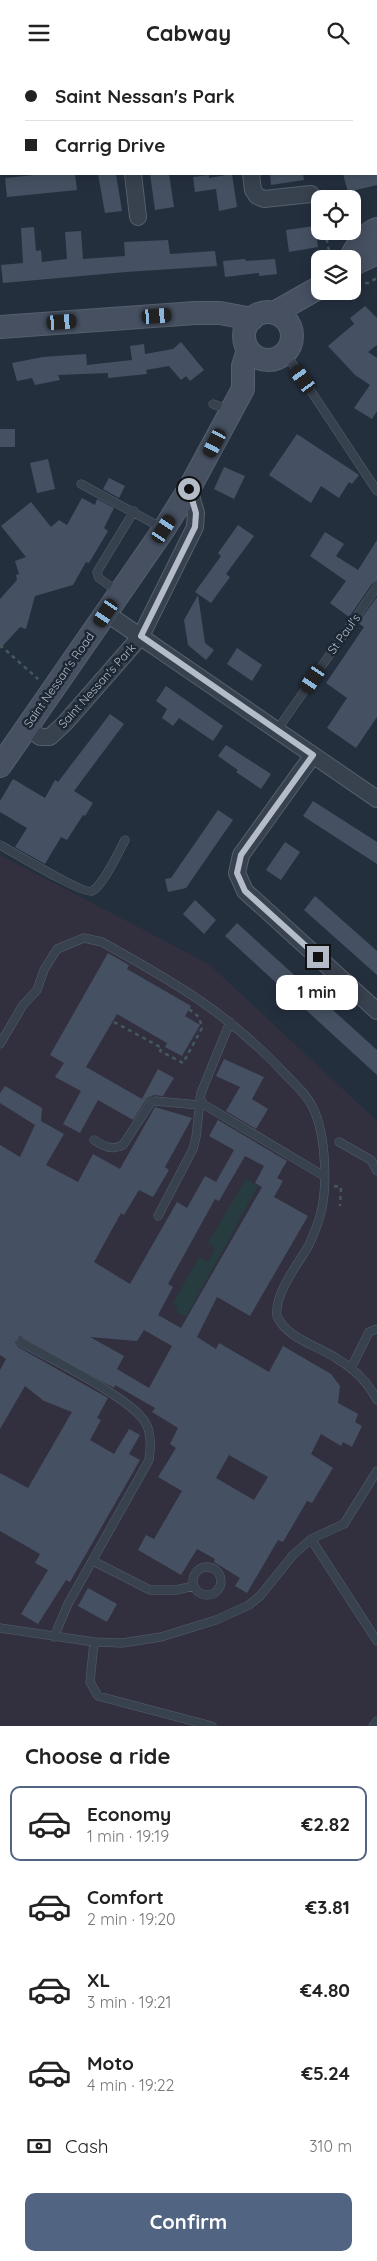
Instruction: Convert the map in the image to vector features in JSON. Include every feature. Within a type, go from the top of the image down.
[{"type":"main road","points":[[355,250],[358,244],[377,229]]},
{"type":"main road","points":[[361,261],[377,251]]},
{"type":"main road","points":[[320,287],[292,331],[290,346],[276,358],[258,358],[255,329],[320,287]]},
{"type":"main road","points":[[0,327],[195,313],[229,315],[255,329],[284,319],[292,331]]},
{"type":"main road","name":"Saint Nessan's Road","points":[[243,389],[242,366],[255,329]]},
{"type":"main road","name":"Saint Nessan's Road","points":[[0,767],[26,726],[164,529],[189,489],[222,407],[255,381],[276,358]]},
{"type":"street","points":[[133,175],[138,217]]},
{"type":"street","points":[[250,175],[253,190],[257,196],[264,199],[311,194]]},
{"type":"street","name":"Saint Nessan's Park","points":[[26,726],[40,737],[50,737],[65,723],[141,636],[195,527],[196,513],[189,489]]},
{"type":"street","name":"Saint Nessan's Park","points":[[106,613],[313,755],[374,794]]},
{"type":"street","points":[[313,755],[241,855],[237,873],[245,891],[377,1011]]},
{"type":"lane","points":[[276,358],[292,363],[377,491]]},
{"type":"lane","points":[[81,484],[134,511],[164,529]]},
{"type":"lane","points":[[120,593],[98,579],[97,573],[134,511]]},
{"type":"lane","name":"St Paul's","points":[[277,730],[377,587]]},
{"type":"lane","points":[[0,845],[78,888],[90,892],[98,885],[125,839]]},
{"type":"lane","points":[[0,1045],[23,1005],[37,990],[44,970],[57,949],[65,944],[84,938],[102,942],[200,998],[259,1045],[310,1103],[321,1133],[324,1180],[320,1215],[310,1243],[278,1298],[277,1316],[287,1330],[350,1368],[368,1385],[377,1400]]},
{"type":"lane","points":[[158,1216],[193,1149],[199,1102],[230,1022]]},
{"type":"lane","points":[[94,1140],[108,1148],[118,1148],[123,1145],[148,1105],[154,1101],[199,1102],[324,1180]]},
{"type":"lane","points":[[339,1141],[371,1160],[377,1171]]},
{"type":"lane","points":[[350,1368],[370,1332],[377,1329]]},
{"type":"lane","points":[[21,1342],[128,1403],[145,1422],[151,1449],[149,1460],[58,1624],[54,1637]]},
{"type":"lane","points":[[0,1628],[54,1637],[122,1643],[162,1637],[216,1620],[249,1605],[260,1597],[293,1555],[310,1539],[344,1524],[377,1471]]},
{"type":"lane","points":[[310,1539],[377,1641]]},
{"type":"lane","points":[[93,1561],[150,1591],[176,1590],[194,1586]]},
{"type":"lane","points":[[94,1641],[90,1682],[98,1696],[212,1726]]},
{"type":"lane","points":[[373,1726],[377,1721]]},
{"type":"path","points":[[361,283],[368,283],[377,278]]},
{"type":"path","points":[[0,645],[51,692]]},
{"type":"path","points":[[114,1022],[162,1048],[160,1051],[182,1063],[202,1028],[199,1017],[190,1010],[200,998]]},
{"type":"path","points":[[324,1180],[342,1187],[340,1206]]},
{"type":"shaded area","points":[[0,855],[209,964],[377,1121],[377,1726],[0,1726]]},
{"type":"green space","points":[[246,1178],[258,1186],[186,1317],[176,1312],[178,1307],[173,1303],[199,1257],[208,1261],[215,1248],[208,1243]]},
{"type":"building","points":[[34,175],[75,175],[77,190],[7,197],[5,178]]},
{"type":"building","points":[[98,175],[116,175],[122,211],[105,213]]},
{"type":"building","points":[[150,175],[169,175],[174,207],[155,210]]},
{"type":"building","points":[[209,175],[209,178],[232,175],[237,207],[219,211],[216,189],[195,192],[193,177]]},
{"type":"building","points":[[270,175],[303,175],[304,180],[271,185]]},
{"type":"building","points":[[343,175],[377,175],[377,185],[347,190]]},
{"type":"building","points":[[34,227],[36,251],[41,250],[42,262],[67,259],[65,232],[81,231],[83,259],[125,256],[124,242],[168,240],[170,254],[215,251],[217,266],[3,283],[1,265],[23,263],[21,228]]},
{"type":"building","points":[[311,227],[311,240],[317,240],[318,247],[289,252],[286,230]]},
{"type":"building","points":[[245,259],[246,261],[275,259],[277,274],[259,276],[259,273],[225,277],[223,261]]},
{"type":"building","points":[[365,306],[377,318],[377,345],[368,352],[377,358],[377,411],[372,419],[354,408],[370,385],[355,375],[328,346],[354,324],[350,318]]},
{"type":"building","points":[[181,342],[204,370],[190,381],[186,376],[181,380],[169,366],[146,370],[147,374],[108,378],[108,373],[58,375],[60,380],[35,385],[32,378],[17,381],[12,363],[43,357],[86,354],[87,365],[132,360],[130,346],[144,344],[145,354],[173,349]]},
{"type":"building","points":[[0,429],[15,429],[15,447],[0,447]]},
{"type":"building","points":[[297,434],[359,475],[352,484],[349,482],[339,498],[321,486],[311,503],[269,475]]},
{"type":"building","points":[[48,459],[55,489],[37,493],[30,463]]},
{"type":"building","points":[[224,467],[245,476],[234,499],[214,489]]},
{"type":"building","points":[[109,478],[125,486],[119,498],[103,489]]},
{"type":"building","points":[[82,498],[95,505],[97,499],[114,508],[104,528],[108,531],[89,563],[86,562],[73,585],[35,596],[26,629],[20,627],[0,649],[0,599],[17,580],[16,575],[19,574],[15,561],[26,557],[1,526],[31,502],[51,527],[59,520],[67,525]]},
{"type":"building","points":[[238,525],[254,536],[226,574],[230,577],[211,603],[195,592],[221,556],[218,553]]},
{"type":"building","points":[[325,532],[344,544],[336,556],[358,570],[377,540],[377,581],[372,584],[349,617],[330,603],[346,581],[310,556]]},
{"type":"building","points":[[198,595],[205,643],[214,650],[206,660],[188,645],[184,620]]},
{"type":"building","points":[[377,597],[377,717],[356,748],[327,728],[347,698],[326,683],[364,627],[358,623]]},
{"type":"building","points":[[237,648],[262,665],[252,681],[227,664]]},
{"type":"building","points":[[166,686],[223,726],[213,741],[179,718],[173,726],[162,718],[167,709],[156,701]]},
{"type":"building","points":[[110,714],[124,724],[74,791],[93,803],[67,840],[61,837],[45,864],[15,847],[27,828],[0,812],[0,801],[13,779],[45,798],[55,780],[58,782]]},
{"type":"building","points":[[226,745],[271,774],[261,789],[236,772],[238,770],[218,756]]},
{"type":"building","points":[[313,801],[377,842],[377,864],[303,816]]},
{"type":"building","points":[[218,810],[233,820],[186,888],[168,892],[165,879],[171,878]]},
{"type":"building","points":[[285,842],[300,852],[281,880],[266,870]]},
{"type":"building","points":[[315,896],[377,951],[377,975],[304,910]]},
{"type":"building","points":[[195,900],[216,920],[204,934],[183,914]]},
{"type":"building","points":[[237,923],[377,1050],[377,1075],[225,936]]},
{"type":"building","points":[[108,953],[129,965],[127,969],[191,1006],[185,1016],[200,1025],[182,1056],[165,1047],[167,1043],[117,1014],[86,1067],[142,1099],[158,1069],[174,1078],[163,1096],[154,1095],[147,1098],[133,1120],[98,1100],[80,1133],[63,1124],[81,1091],[55,1077],[64,1063],[50,1055]]},
{"type":"building","points":[[224,1059],[264,1077],[252,1099],[268,1109],[256,1129],[226,1111],[240,1087],[216,1076]]},
{"type":"building","points":[[5,1086],[42,1108],[41,1121],[64,1134],[46,1165],[78,1182],[93,1154],[120,1169],[155,1107],[192,1118],[165,1167],[169,1170],[153,1197],[139,1190],[124,1215],[121,1213],[94,1262],[130,1284],[177,1202],[187,1208],[205,1176],[216,1182],[234,1150],[209,1136],[218,1120],[287,1161],[277,1178],[283,1181],[274,1197],[308,1216],[250,1316],[217,1297],[197,1337],[216,1349],[219,1343],[269,1372],[283,1346],[331,1374],[340,1386],[338,1403],[358,1414],[355,1422],[362,1426],[352,1447],[343,1442],[341,1446],[321,1434],[311,1454],[333,1468],[312,1503],[307,1501],[283,1542],[278,1540],[247,1593],[235,1586],[240,1578],[214,1562],[215,1559],[197,1549],[181,1575],[138,1550],[146,1535],[154,1539],[182,1491],[158,1477],[176,1448],[170,1444],[178,1428],[152,1412],[155,1408],[115,1385],[114,1388],[20,1336],[15,1342],[18,1347],[108,1398],[97,1418],[101,1420],[90,1440],[114,1454],[129,1429],[140,1435],[129,1454],[140,1460],[70,1582],[66,1580],[38,1624],[21,1614],[48,1570],[35,1563],[40,1554],[0,1531],[0,1473],[28,1488],[72,1412],[44,1401],[25,1386],[0,1429],[0,1370],[6,1359],[0,1355],[0,1145],[20,1157],[35,1125],[0,1103],[0,1093]],"holes":[[[245,1156],[264,1166],[255,1183],[262,1187],[181,1328],[158,1315],[173,1287],[168,1284],[215,1199],[219,1201]],[[144,1330],[172,1346],[149,1388],[117,1369],[124,1356],[90,1337],[137,1341]],[[229,1455],[268,1477],[254,1500],[216,1478]]]},
{"type":"building","points":[[88,1588],[117,1604],[107,1622],[78,1606]]},
{"type":"route","points":[[189,489],[196,513],[195,527],[141,636],[313,755],[241,855],[237,873],[245,891],[318,957]]}]
